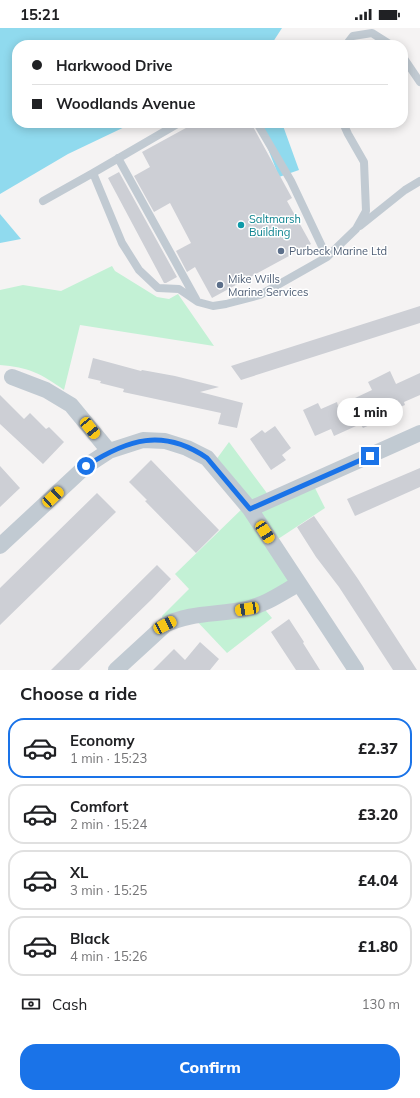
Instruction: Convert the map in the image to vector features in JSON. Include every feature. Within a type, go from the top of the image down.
[{"type":"street","points":[[12,377],[46,390],[71,405],[109,451]]},
{"type":"street","points":[[250,509],[420,433]]},
{"type":"street","points":[[0,546],[86,466],[109,451],[143,440],[165,441],[198,452],[207,458],[250,509],[356,670]]},
{"type":"street","points":[[116,670],[165,625],[192,616],[247,609],[260,604],[298,584]]},
{"type":"lane","points":[[350,40],[353,36],[372,33],[383,40]]},
{"type":"lane","points":[[408,64],[420,82]]},
{"type":"lane","points":[[43,201],[170,128]]},
{"type":"lane","points":[[260,128],[291,181],[327,257]]},
{"type":"lane","points":[[346,128],[364,162],[366,211],[356,229]]},
{"type":"lane","points":[[118,158],[198,302]]},
{"type":"lane","points":[[93,173],[122,243],[139,270],[158,288],[179,289],[198,302],[212,306],[260,295],[327,257],[356,229],[405,190],[420,181]]},
{"type":"green space","points":[[112,266],[115,271],[157,297],[169,299],[178,294],[214,346],[80,325],[64,390],[34,372],[0,365],[0,290],[23,285],[61,291]]},
{"type":"green space","points":[[229,442],[272,500],[312,482],[325,508],[272,543],[298,584],[261,605],[272,618],[227,653],[192,616],[165,625],[162,616],[189,589],[175,574],[246,505],[213,464]]},
{"type":"water","points":[[0,28],[282,28],[274,40],[12,40],[12,128],[123,128],[68,154],[0,194]]},
{"type":"water","points":[[260,128],[284,128],[299,170],[279,177]]},
{"type":"water","points":[[0,214],[21,239],[0,243]]},
{"type":"building","name":"Saltmarsh Building","points":[[186,128],[254,128],[292,198],[287,201],[311,244],[212,298],[195,267],[187,272],[176,251],[191,243],[170,203],[154,212],[134,176],[150,167],[142,152]]},
{"type":"building","points":[[119,172],[177,277],[166,283],[164,283],[108,178]]},
{"type":"building","points":[[420,306],[420,323],[241,380],[231,366]]},
{"type":"building","points":[[93,358],[141,371],[175,376],[219,387],[200,392],[243,403],[237,428],[218,424],[221,413],[123,392],[124,389],[100,383],[101,381],[88,378]]},
{"type":"building","points":[[390,371],[396,384],[420,373],[420,395],[404,402],[405,405],[400,407],[401,411],[363,428],[361,425],[356,426],[334,436],[331,429],[315,436],[303,410],[318,403],[321,409],[337,402],[338,406],[372,390],[368,382]]},
{"type":"building","points":[[0,395],[24,419],[30,413],[46,429],[49,427],[64,442],[43,464],[0,424]]},
{"type":"building","points":[[275,426],[291,448],[282,455],[286,460],[271,470],[250,439],[262,430],[265,433]]},
{"type":"building","points":[[151,460],[219,530],[196,553],[145,501],[147,500],[129,482]]},
{"type":"building","points":[[0,466],[20,488],[0,507]]},
{"type":"building","points":[[420,468],[420,487],[355,516],[347,499]]},
{"type":"building","points":[[97,493],[116,512],[0,625],[0,588]]},
{"type":"building","points":[[314,516],[358,579],[417,670],[393,670],[339,587],[316,557],[297,527]]},
{"type":"building","points":[[157,565],[171,579],[152,599],[79,670],[51,670]]},
{"type":"building","points":[[289,619],[320,670],[296,670],[271,632]]},
{"type":"building","points":[[200,642],[219,659],[210,670],[153,670],[174,649],[185,660]]},
{"type":"place","name":"Saltmarsh Building","points":[[241,225]]},
{"type":"place","name":"Purbeck Marine Ltd","points":[[281,251]]},
{"type":"place","name":"Mike Wills Marine Services","points":[[220,285]]},
{"type":"route","points":[[86,466],[119,446],[143,440],[165,441],[198,452],[207,458],[250,509],[370,456]]}]
